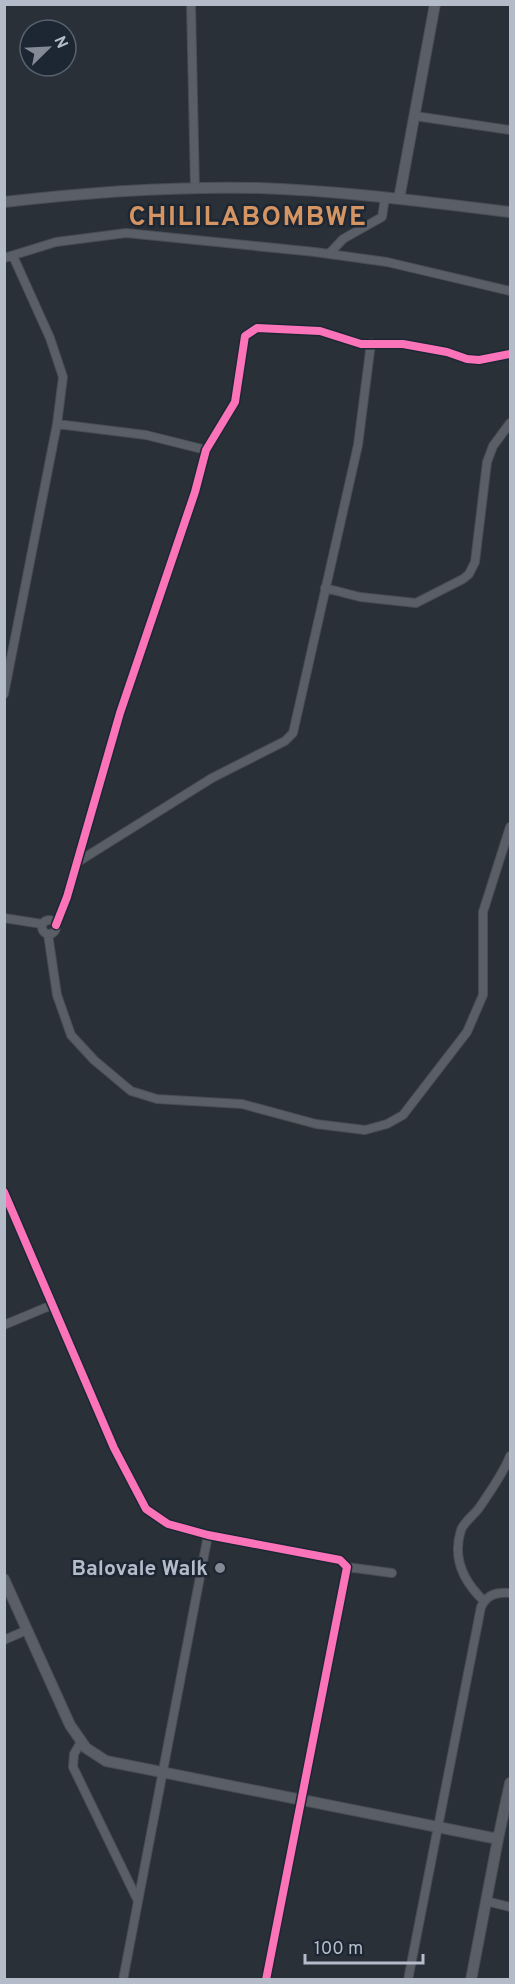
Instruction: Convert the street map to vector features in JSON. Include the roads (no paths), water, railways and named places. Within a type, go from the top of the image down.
[{"type":"street","points":[[191,4],[195,189]]},
{"type":"street","points":[[399,199],[435,4]]},
{"type":"street","points":[[415,116],[510,130]]},
{"type":"street","points":[[4,202],[137,189],[305,190],[510,213]]},
{"type":"street","points":[[329,254],[350,234],[382,217],[385,198]]},
{"type":"street","points":[[4,694],[57,424],[63,377],[60,365],[9,257],[56,242],[126,233],[387,262],[510,291]]},
{"type":"street","points":[[42,924],[43,931],[48,934],[54,933],[120,713],[195,492],[206,450],[235,402],[245,336],[250,330],[257,328],[320,331],[343,340],[403,344],[478,360],[510,354]]},
{"type":"street","points":[[76,863],[212,778],[285,741],[293,733],[358,445],[371,343]]},
{"type":"street","points":[[325,588],[360,597],[416,603],[469,574],[475,562],[487,462],[493,446],[510,423]]},
{"type":"street","points":[[57,424],[146,435],[206,450]]},
{"type":"street","points":[[48,934],[57,995],[71,1035],[94,1060],[131,1091],[157,1099],[242,1104],[316,1124],[365,1130],[387,1124],[403,1115],[467,1032],[483,995],[483,912],[510,827]]},
{"type":"street","points":[[4,918],[42,924],[48,920],[56,925]]},
{"type":"street","points":[[4,1192],[114,1449],[142,1503],[160,1521],[208,1535],[340,1560],[347,1567],[392,1573]]},
{"type":"street","points":[[4,1325],[52,1305]]},
{"type":"street","points":[[484,1601],[460,1569],[459,1548],[462,1528],[478,1509],[510,1456]]},
{"type":"street","points":[[123,1980],[208,1535]]},
{"type":"street","points":[[266,1980],[347,1567]]},
{"type":"street","points":[[4,1579],[70,1725],[81,1742],[106,1761],[162,1774],[498,1839]]},
{"type":"street","points":[[408,1980],[436,1828],[484,1601],[495,1593],[510,1593]]},
{"type":"street","points":[[4,1640],[27,1630]]},
{"type":"street","points":[[81,1742],[74,1754],[73,1767],[138,1902]]},
{"type":"street","points":[[471,1980],[510,1784]]},
{"type":"street","points":[[486,1901],[510,1906]]},
{"type":"place","name":"Balovale Walk","points":[[220,1568]]},
{"type":"district","name":"CHILILABOMBWE","points":[[248,216]]}]
